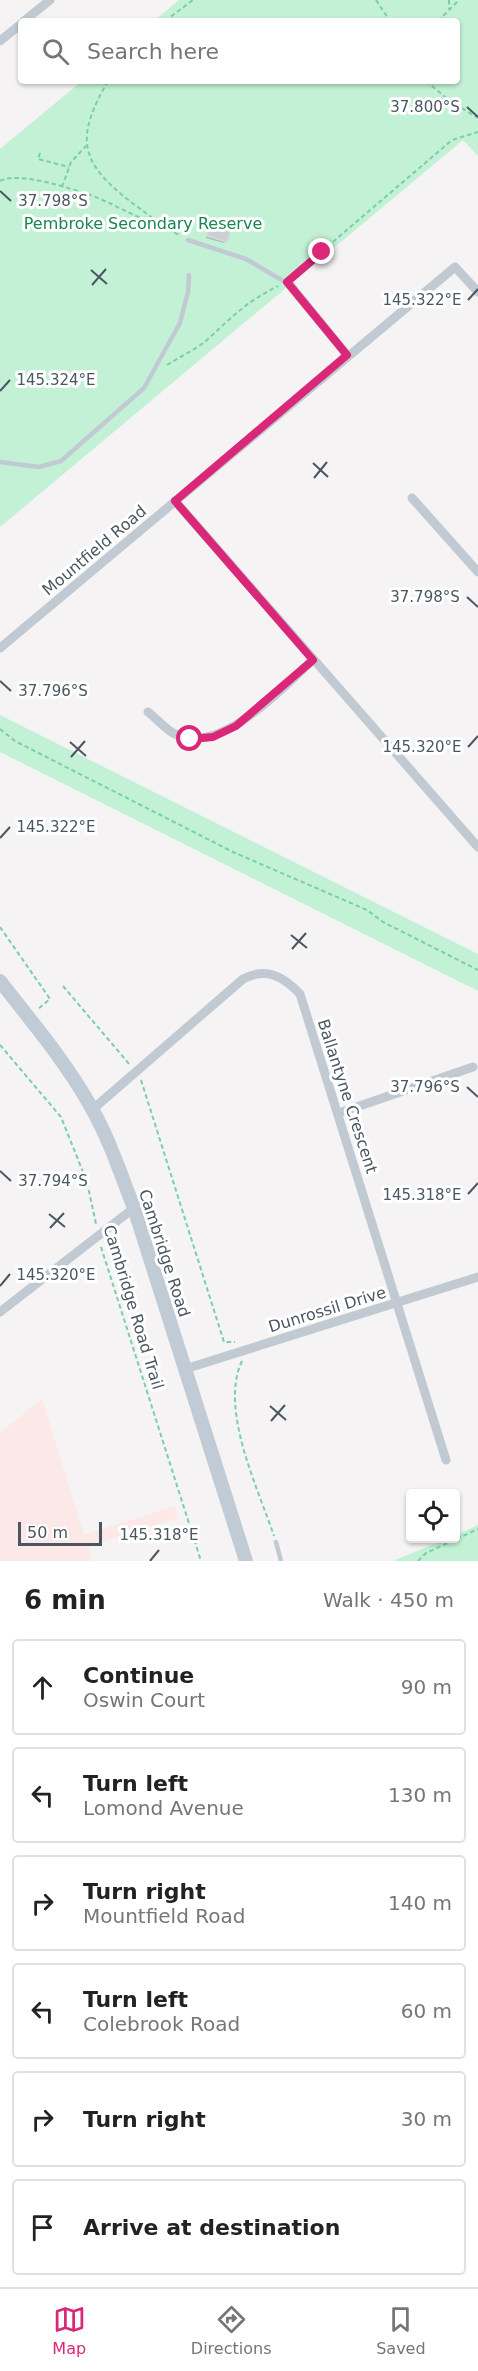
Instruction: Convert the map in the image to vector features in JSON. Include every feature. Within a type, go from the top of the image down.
[{"type":"main road","name":"Cambridge Road","points":[[0,981],[74,1078],[93,1109],[134,1208],[246,1561]]},
{"type":"street","points":[[28,18],[50,0]]},
{"type":"street","points":[[0,41],[18,26]]},
{"type":"street","name":"Mountfield Road","points":[[0,648],[347,355],[455,267],[478,292]]},
{"type":"street","points":[[288,283],[347,355]]},
{"type":"street","points":[[412,498],[478,572]]},
{"type":"street","points":[[175,501],[478,847]]},
{"type":"street","points":[[148,712],[172,733],[190,739],[213,737],[236,726],[313,660]]},
{"type":"street","name":"Ballantyne Crescent","points":[[93,1109],[243,979],[256,973],[271,973],[287,980],[300,994],[446,1460]]},
{"type":"street","points":[[339,1113],[473,1067]]},
{"type":"street","points":[[0,1312],[134,1208]]},
{"type":"street","name":"Dunrossil Drive","points":[[185,1369],[478,1277]]},
{"type":"lane","points":[[188,240],[246,259],[288,283]]},
{"type":"lane","points":[[0,462],[39,467],[61,461],[144,388],[180,323],[188,292],[189,275]]},
{"type":"lane","points":[[276,1542],[281,1561]]},
{"type":"path","points":[[169,18],[193,0]]},
{"type":"path","points":[[376,0],[388,18]]},
{"type":"path","points":[[449,0],[449,9]]},
{"type":"path","points":[[441,18],[459,0]]},
{"type":"path","points":[[106,84],[92,111],[86,146],[92,165],[102,177],[161,223],[188,240]]},
{"type":"path","points":[[430,84],[450,101],[478,118]]},
{"type":"path","points":[[154,373],[205,341],[230,316],[254,298],[288,283],[452,140],[478,132]]},
{"type":"path","points":[[62,188],[69,167],[86,146]]},
{"type":"path","points":[[40,153],[38,159],[69,167]]},
{"type":"path","points":[[0,181],[17,176],[100,199],[142,220],[161,223]]},
{"type":"path","points":[[0,729],[15,741],[233,852],[367,910],[382,922],[478,970]]},
{"type":"path","points":[[0,927],[50,999],[29,1017]]},
{"type":"path","points":[[63,987],[129,1065]]},
{"type":"path","name":"Cambridge Road Trail","points":[[0,1045],[61,1117],[66,1128],[87,1182],[98,1236],[201,1561]]},
{"type":"path","points":[[141,1080],[224,1342],[235,1342]]},
{"type":"path","points":[[242,1361],[235,1376],[235,1418],[276,1542]]},
{"type":"path","points":[[418,1561],[426,1554],[478,1529]]},
{"type":"shaded area","points":[[42,1399],[84,1535],[175,1506],[178,1518],[88,1546],[92,1561],[0,1561],[0,1433]]},
{"type":"green space","name":"Pembroke Secondary Reserve","points":[[179,0],[478,0],[478,156],[463,140],[0,527],[0,149],[78,84],[460,84],[460,18],[158,18]]},
{"type":"green space","points":[[0,715],[478,954],[478,991],[0,752]]},
{"type":"green space","points":[[478,1525],[478,1561],[393,1561],[436,1543],[460,1543],[460,1533]]},
{"type":"building","points":[[211,223],[231,229],[227,242],[207,236]]},
{"type":"route","points":[[190,739],[213,737],[236,726],[313,660],[175,501],[347,355],[287,282],[322,252]]}]
